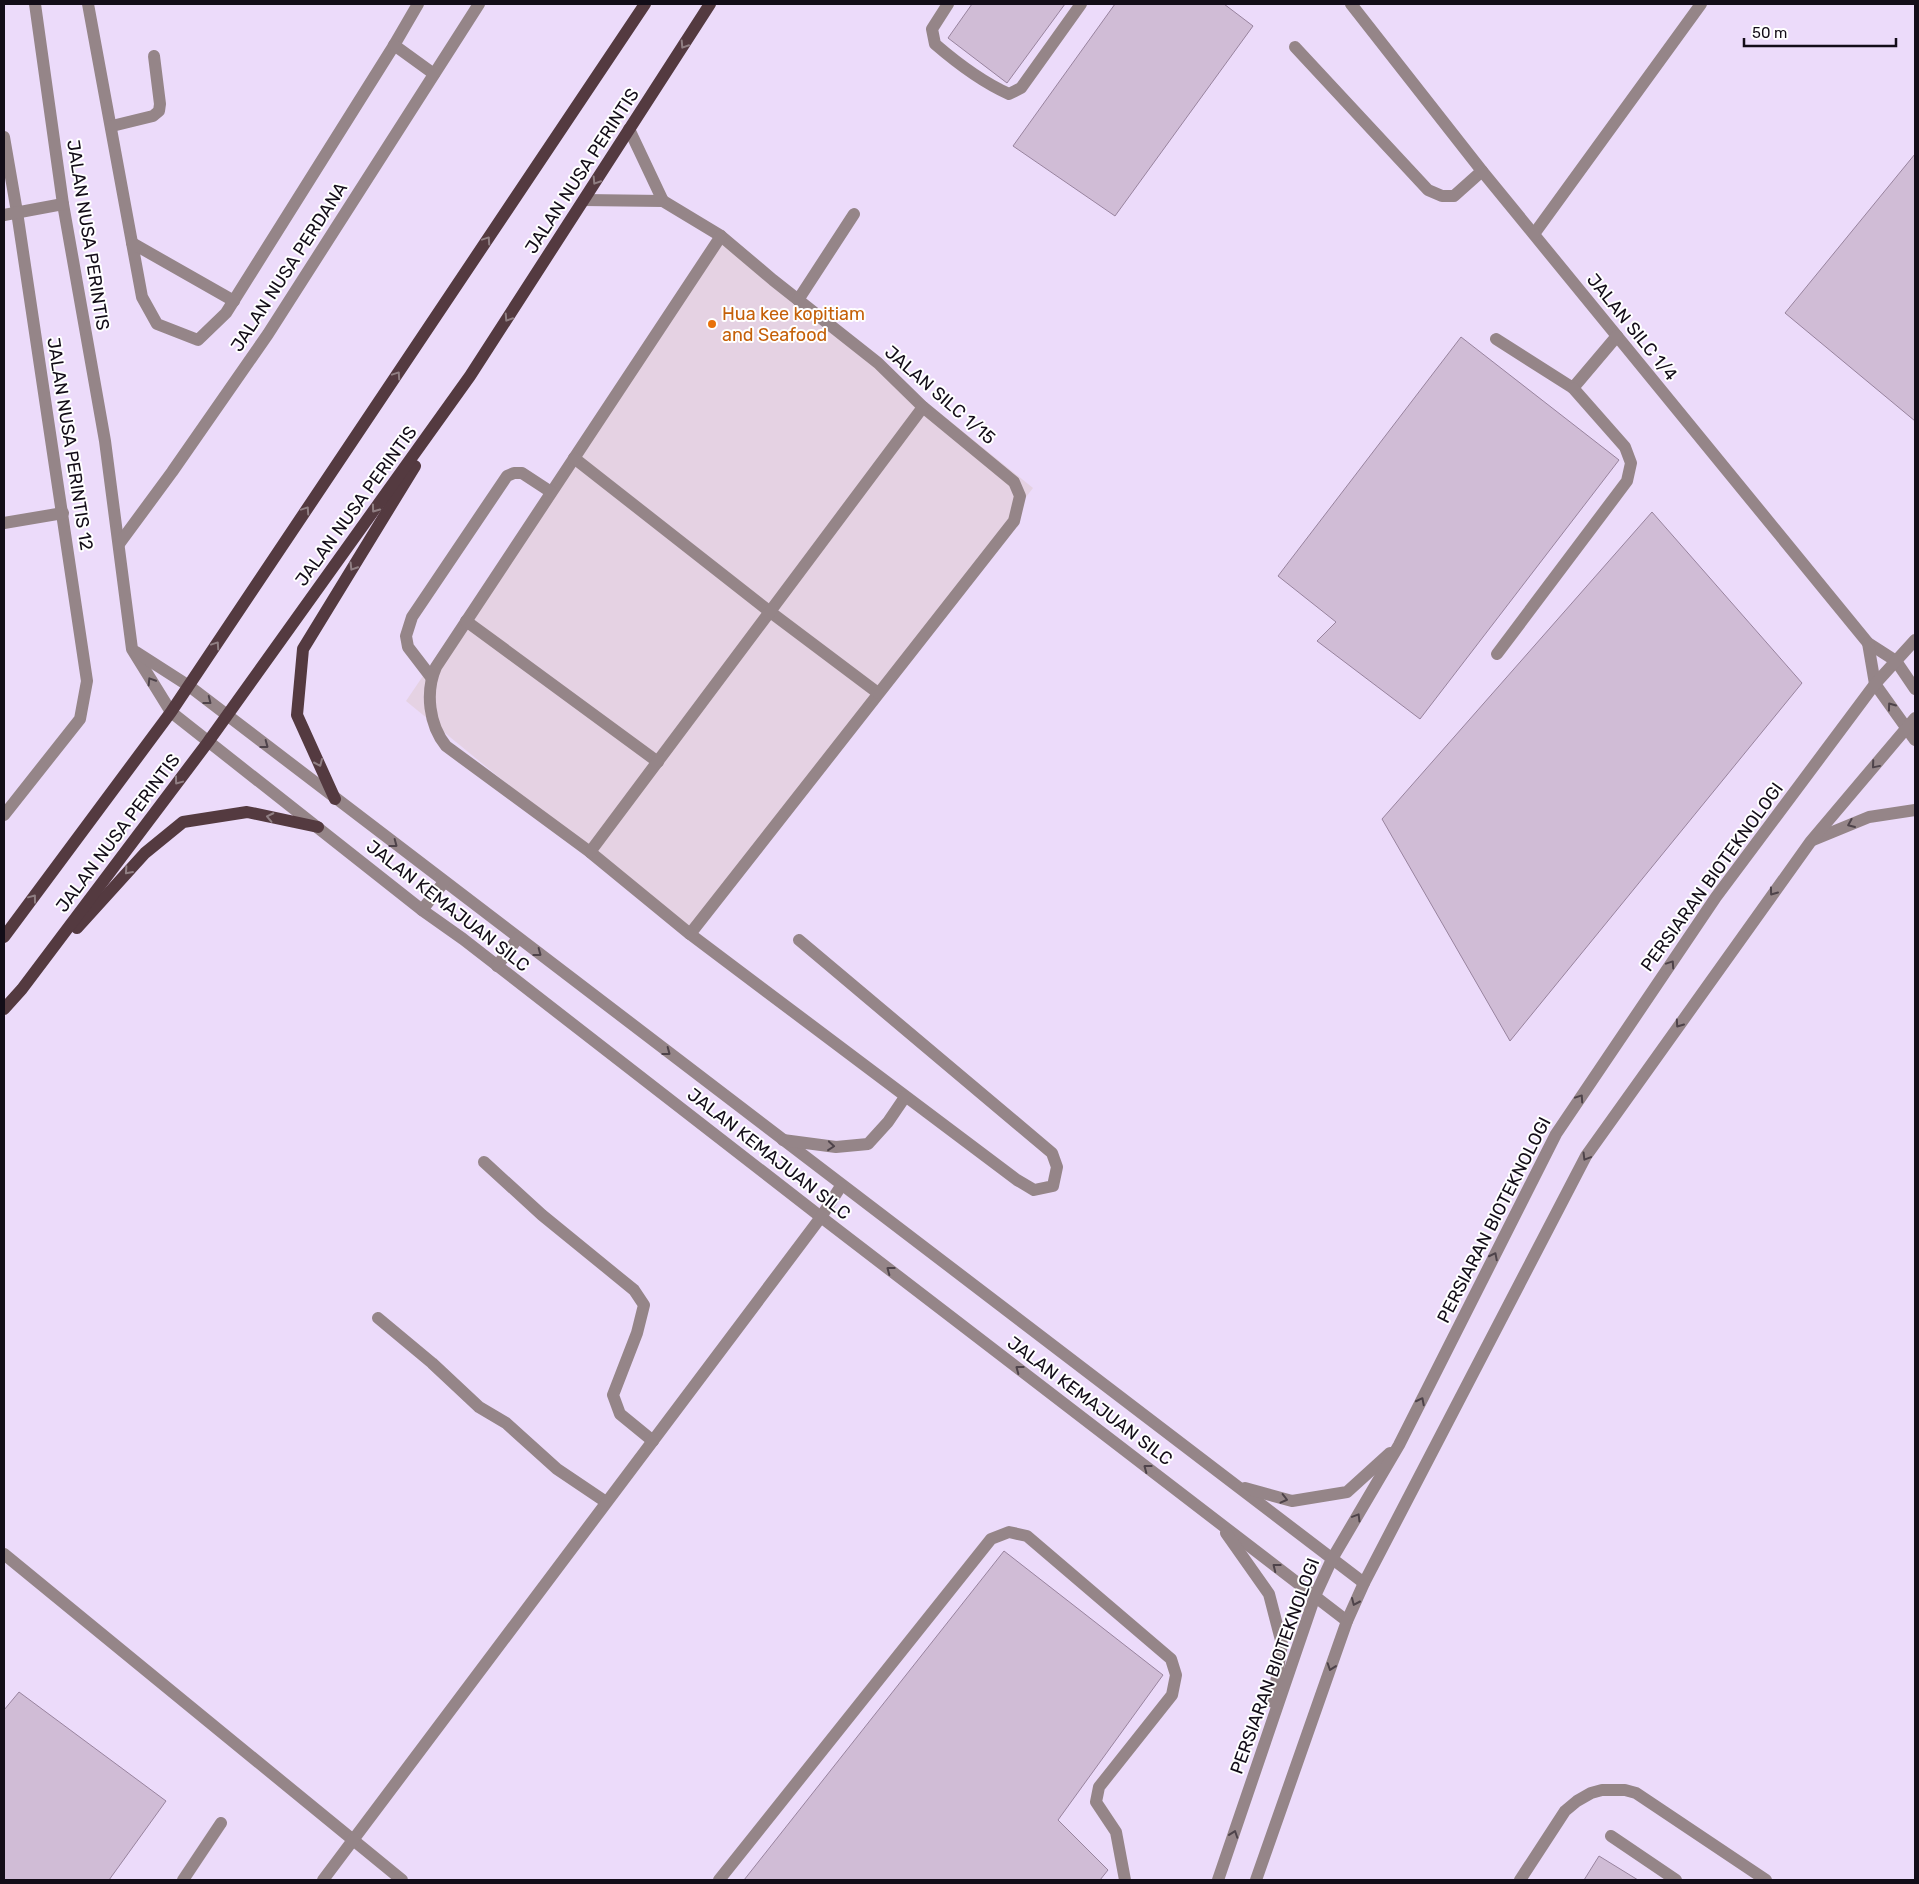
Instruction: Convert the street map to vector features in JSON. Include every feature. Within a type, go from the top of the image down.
[{"type":"main road","name":"JALAN NUSA PERINTIS","points":[[4,937],[189,686],[645,4]]},
{"type":"main road","name":"JALAN NUSA PERINTIS","points":[[4,1009],[22,989],[208,742],[470,376],[710,4]]},
{"type":"main road","points":[[335,799],[297,715],[303,649],[470,376]]},
{"type":"main road","points":[[22,989],[145,853],[184,822],[248,812],[318,828]]},
{"type":"street","name":"JALAN NUSA PERINTIS","points":[[35,4],[63,204],[105,441],[132,649]]},
{"type":"street","points":[[88,4],[142,297],[156,324],[198,340],[226,313],[418,4]]},
{"type":"street","name":"JALAN NUSA PERDANA","points":[[119,544],[172,472],[268,334],[479,4]]},
{"type":"street","points":[[948,4],[932,29],[935,44],[956,61],[998,89],[1009,94],[1021,88],[1081,4]]},
{"type":"street","name":"JALAN SILC 1/4","points":[[1351,4],[1482,171],[1868,643],[1896,661]]},
{"type":"street","points":[[1534,234],[1701,4]]},
{"type":"street","points":[[394,45],[434,74]]},
{"type":"street","points":[[1295,47],[1428,190],[1442,196],[1454,196],[1482,171]]},
{"type":"street","points":[[112,126],[153,116],[159,111],[160,104],[154,56]]},
{"type":"street","points":[[584,200],[663,201],[629,129]]},
{"type":"street","name":"JALAN NUSA PERINTIS 12","points":[[4,137],[18,212],[88,681],[80,719],[4,815]]},
{"type":"street","name":"JALAN SILC 1/15","points":[[663,201],[721,236],[798,300],[878,362],[923,406],[1014,482],[1020,496],[1014,521],[878,693]]},
{"type":"street","points":[[4,215],[63,204]]},
{"type":"street","points":[[798,300],[854,214]]},
{"type":"street","points":[[721,236],[436,667],[431,677],[429,688],[432,720],[435,730],[446,746],[590,852],[690,934],[1017,1180],[1034,1190],[1053,1186],[1057,1167],[1052,1153],[799,940]]},
{"type":"street","points":[[132,243],[234,300]]},
{"type":"street","points":[[1573,388],[1617,336]]},
{"type":"street","points":[[1496,339],[1573,388],[1625,447],[1631,463],[1627,481],[1496,654]]},
{"type":"street","points":[[590,852],[923,406]]},
{"type":"street","points":[[574,458],[769,611],[878,693],[690,934]]},
{"type":"street","points":[[431,677],[408,647],[406,636],[412,617],[507,476],[514,473],[522,474],[551,492]]},
{"type":"street","points":[[4,523],[63,513]]},
{"type":"street","points":[[466,620],[658,762]]},
{"type":"street","name":"PERSIARAN BIOTEKNOLOGI","points":[[1218,1880],[1315,1596],[1332,1559],[1399,1445],[1556,1134],[1716,897],[1875,684],[1915,640]]},
{"type":"street","points":[[1868,643],[1875,684],[1915,740]]},
{"type":"street","name":"JALAN KEMAJUAN SILC","points":[[132,649],[189,686],[841,1186],[1364,1583]]},
{"type":"street","name":"JALAN KEMAJUAN SILC","points":[[132,649],[171,712],[208,742],[422,910],[1347,1621]]},
{"type":"street","points":[[1896,661],[1915,689]]},
{"type":"street","points":[[1256,1880],[1347,1621],[1364,1583],[1586,1156],[1811,841],[1915,718]]},
{"type":"street","points":[[1811,841],[1868,817],[1915,810]]},
{"type":"street","points":[[422,910],[444,882]]},
{"type":"street","points":[[497,966],[518,938]]},
{"type":"street","points":[[782,1140],[836,1147],[868,1144],[888,1122],[906,1097]]},
{"type":"street","points":[[484,1162],[542,1215],[634,1290],[644,1305],[637,1333],[613,1395],[620,1414],[653,1441]]},
{"type":"street","points":[[323,1880],[821,1217],[841,1186]]},
{"type":"street","points":[[378,1318],[432,1363],[479,1407],[506,1423],[557,1469],[606,1502]]},
{"type":"street","points":[[1237,1486],[1292,1501],[1347,1492],[1399,1445]]},
{"type":"street","points":[[1219,1522],[1269,1594],[1282,1644],[1268,1737]]},
{"type":"street","points":[[719,1880],[991,1539],[1009,1532],[1027,1536],[1171,1659],[1176,1675],[1172,1695],[1099,1787],[1096,1802],[1116,1832],[1126,1880]]},
{"type":"street","points":[[4,1554],[402,1880]]},
{"type":"street","points":[[1520,1880],[1565,1811],[1591,1793],[1614,1790],[1636,1793],[1766,1880]]},
{"type":"street","points":[[183,1880],[221,1823]]},
{"type":"street","points":[[1611,1836],[1676,1880]]},
{"type":"shaded area","points":[[721,236],[1033,488],[690,934],[406,701]]},
{"type":"building","points":[[972,4],[1065,4],[1007,83],[948,38]]},
{"type":"building","points":[[1115,4],[1224,4],[1253,26],[1115,216],[1013,146]]},
{"type":"building","points":[[1915,154],[1915,421],[1785,313]]},
{"type":"building","points":[[1461,337],[1619,460],[1420,719],[1317,641],[1336,622],[1278,576]]},
{"type":"building","points":[[1652,512],[1802,683],[1510,1041],[1382,819]]},
{"type":"building","points":[[1004,1551],[1163,1675],[1058,1820],[1108,1870],[1100,1880],[744,1880]]},
{"type":"building","points":[[19,1692],[166,1801],[109,1880],[4,1880],[4,1710]]},
{"type":"building","points":[[1599,1856],[1638,1880],[1584,1880]]},
{"type":"place","name":"Hua kee kopitiam and Seafood","points":[[712,324]]}]
